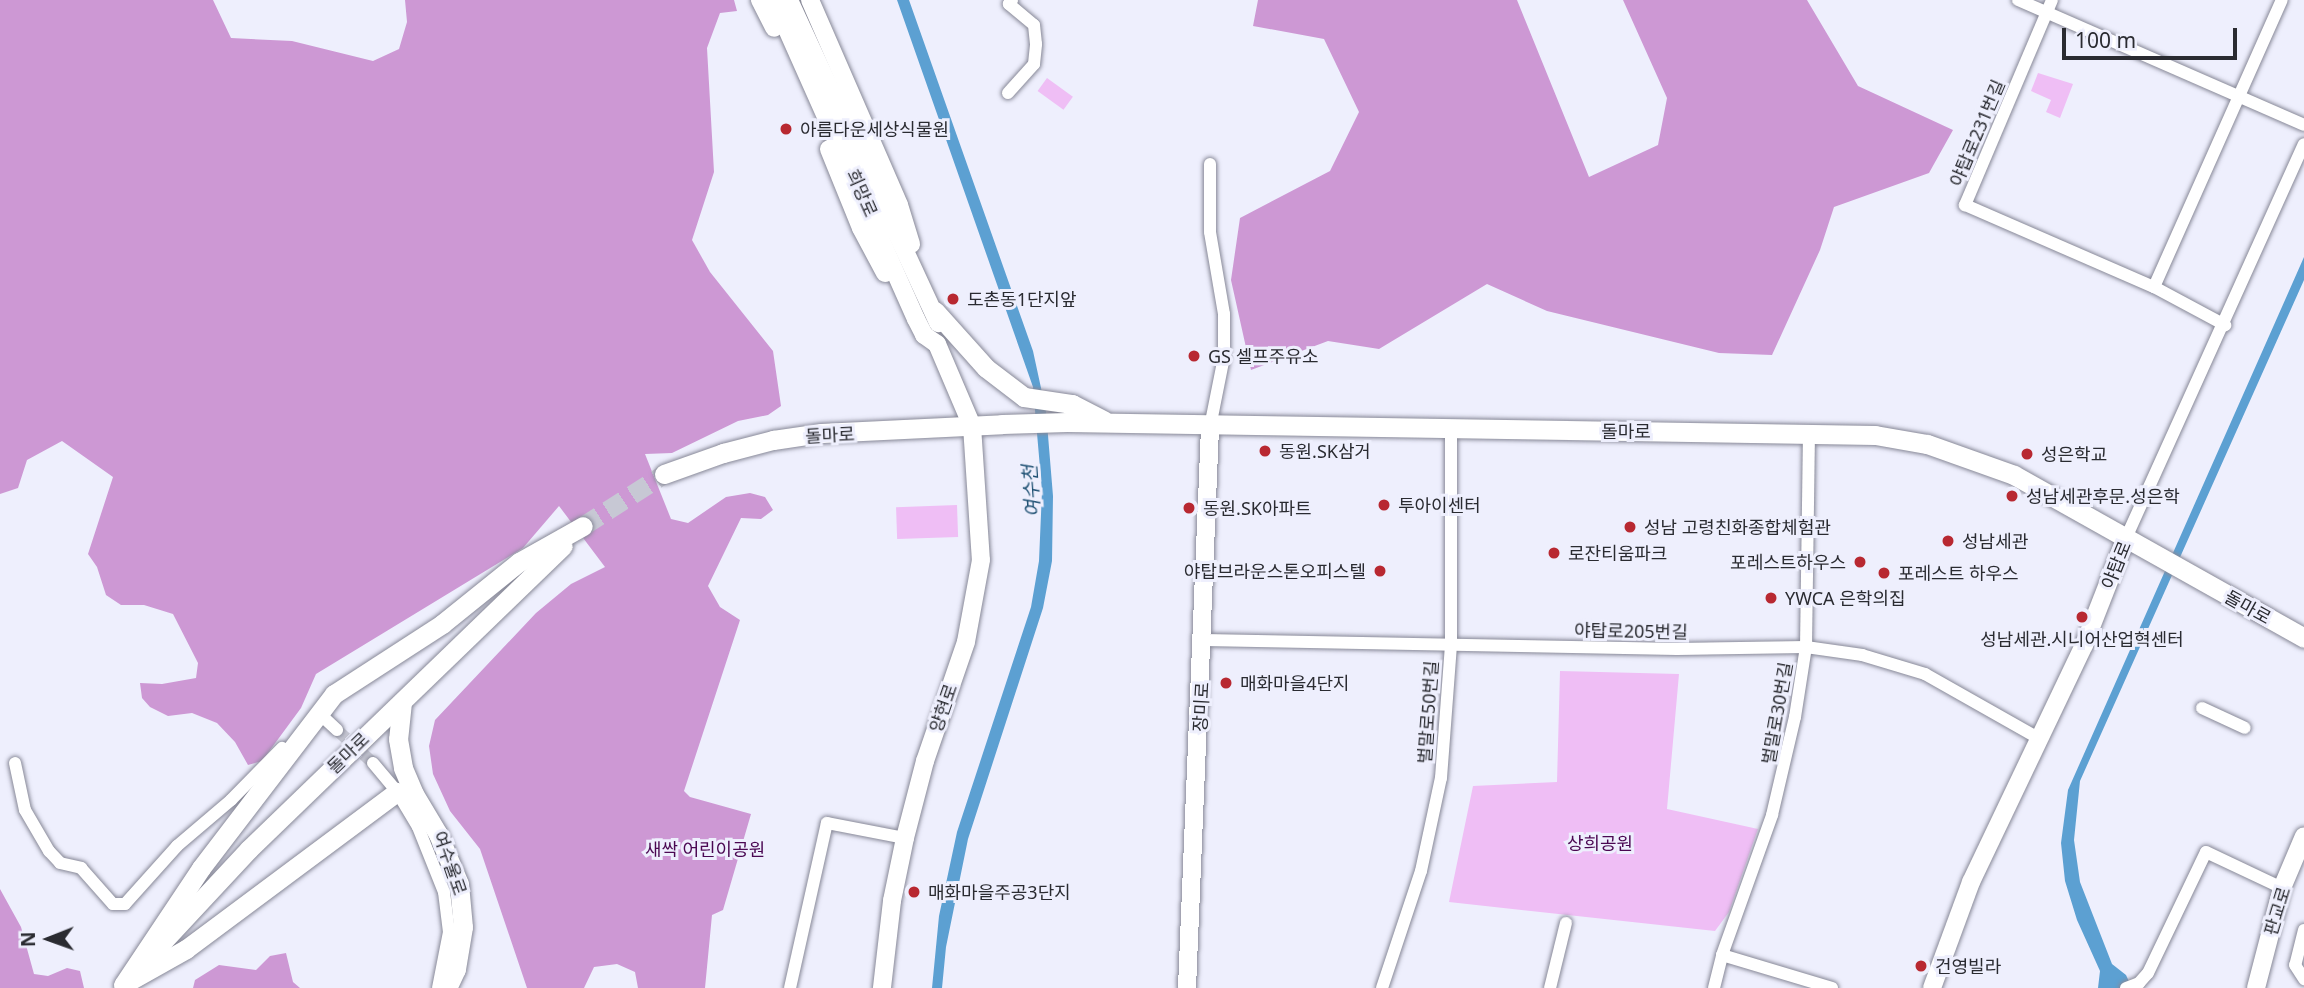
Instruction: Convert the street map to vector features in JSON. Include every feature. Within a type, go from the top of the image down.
[{"type":"main road","points":[[760,0],[819,122],[861,228],[889,281],[916,319]]},
{"type":"main road","name":"희망로","points":[[774,0],[916,319],[924,335],[937,344],[972,426]]},
{"type":"main road","name":"희망로","points":[[789,0],[935,311],[940,328],[937,344]]},
{"type":"main road","points":[[810,0],[899,205],[925,291]]},
{"type":"main road","points":[[935,311],[986,368],[1024,397],[1072,404],[1111,424]]},
{"type":"main road","name":"돌마로","points":[[664,474],[723,453],[773,440],[821,433],[1002,424],[1067,422],[1210,427],[1809,432],[1875,435],[1927,444],[2014,475],[2304,638]]},
{"type":"main road","name":"양현로","points":[[882,988],[892,901],[905,838],[925,761],[966,642],[981,560],[972,426]]},
{"type":"main road","name":"장미로","points":[[1187,988],[1204,640],[1210,427]]},
{"type":"main road","name":"돌마로","points":[[122,986],[249,849],[583,526],[519,562],[442,624],[334,694],[321,715]]},
{"type":"main road","name":"야탑로","points":[[1932,988],[1971,882],[2084,645],[2126,538]]},
{"type":"main road","points":[[402,702],[398,739],[403,768],[414,794],[438,834],[459,884],[463,927],[456,969],[447,988]]},
{"type":"main road","points":[[122,986],[201,868],[321,715]]},
{"type":"main road","points":[[122,986],[186,949],[397,792]]},
{"type":"main road","name":"판교로","points":[[2256,988],[2282,888],[2300,855],[2304,836]]},
{"type":"street","points":[[1009,93],[1034,64],[1036,44],[1034,25],[1009,4],[1012,0]]},
{"type":"street","points":[[2018,0],[2304,125]]},
{"type":"street","name":"야탑로231번길","points":[[2052,0],[1965,205],[2154,287],[2225,325]]},
{"type":"street","points":[[2154,287],[2281,1]]},
{"type":"street","name":"야탑로","points":[[2126,538],[2225,325],[2304,144]]},
{"type":"street","points":[[1210,164],[1210,232],[1224,314],[1224,357],[1210,427]]},
{"type":"street","name":"벌말로50번길","points":[[1382,988],[1422,871],[1441,778],[1451,645],[1451,430]]},
{"type":"street","name":"벌말로30번길","points":[[1714,988],[1722,955],[1772,815],[1788,757],[1806,647],[1809,432]]},
{"type":"street","name":"야탑로205번길","points":[[1204,640],[1677,649],[1806,647],[1862,655],[1926,674],[2038,738]]},
{"type":"street","points":[[2202,708],[2245,728]]},
{"type":"street","points":[[15,763],[25,810],[49,851],[60,863],[81,868],[113,904],[125,904],[177,846],[321,715],[338,730]]},
{"type":"street","name":"여수울로","points":[[373,763],[397,792],[418,827],[444,892],[449,932],[438,988]]},
{"type":"street","points":[[790,988],[827,823],[905,838]]},
{"type":"street","points":[[2132,985],[2148,973],[2206,852],[2282,888]]},
{"type":"street","points":[[1550,988],[1566,923]]},
{"type":"street","points":[[2298,988],[2303,977],[2295,965],[2304,930]]},
{"type":"street","points":[[1722,955],[1832,988]]},
{"type":"green space","name":"새싹 어린이공원","points":[[0,0],[213,0],[231,38],[292,41],[373,61],[399,49],[407,22],[405,0],[734,0],[737,11],[720,13],[707,48],[714,172],[692,240],[710,272],[773,351],[781,406],[768,415],[738,421],[672,453],[645,454],[671,519],[688,523],[726,497],[750,493],[765,497],[773,510],[761,519],[741,518],[708,586],[720,607],[740,620],[684,791],[690,797],[751,814],[723,910],[712,915],[705,988],[638,988],[635,972],[617,964],[594,967],[584,988],[527,988],[480,849],[450,811],[433,774],[429,746],[435,720],[536,613],[571,584],[605,567],[559,506],[523,548],[316,674],[301,708],[262,761],[248,765],[235,742],[217,723],[192,713],[168,716],[150,707],[142,698],[140,683],[162,684],[196,678],[198,663],[173,614],[144,605],[121,605],[106,595],[97,567],[88,554],[113,477],[62,441],[27,460],[18,488],[0,494]]},
{"type":"green space","points":[[1258,0],[1517,0],[1589,177],[1658,145],[1667,98],[1623,0],[1807,0],[1858,86],[1953,130],[1929,173],[1834,207],[1820,250],[1772,355],[1719,353],[1547,311],[1487,284],[1379,349],[1328,341],[1251,370],[1231,280],[1240,218],[1330,171],[1359,112],[1324,39],[1253,26]]},
{"type":"green space","points":[[2038,73],[2073,84],[2060,118],[2046,112],[2051,100],[2031,91]]},
{"type":"green space","points":[[1047,78],[1073,97],[1063,110],[1038,91]]},
{"type":"green space","points":[[957,505],[958,537],[897,539],[896,507]]},
{"type":"green space","name":"상희공원","points":[[1560,671],[1679,674],[1667,809],[1758,829],[1729,912],[1715,931],[1449,902],[1473,786],[1557,782]]},
{"type":"green space","points":[[0,889],[21,927],[34,974],[48,976],[67,968],[80,971],[84,988],[0,988]]},
{"type":"green space","points":[[286,953],[293,982],[300,988],[193,988],[195,980],[219,965],[256,970],[270,956]]},
{"type":"water","points":[[897,0],[909,0],[1033,351],[1046,411],[1053,496],[1052,561],[1043,608],[968,839],[946,947],[942,988],[932,988],[939,916],[957,832],[1031,607],[1039,561],[1042,491],[1033,387]]},
{"type":"water","points":[[2304,257],[2304,280],[2080,781],[2074,840],[2080,882],[2112,964],[2126,975],[2132,988],[2098,988],[2100,971],[2077,920],[2065,881],[2061,843],[2068,790]]},
{"type":"tunnel","points":[[583,526],[664,474]]},
{"type":"tunnel","points":[[337,730],[373,763]]},
{"type":"place","name":"아름다운세상식물원","points":[[786,129]]},
{"type":"place","name":"도촌동1단지앞","points":[[953,299]]},
{"type":"place","name":"GS 셀프주유소","points":[[1194,356]]},
{"type":"place","name":"동원.SK삼거","points":[[1265,451]]},
{"type":"place","name":"성은학교","points":[[2027,454]]},
{"type":"place","name":"성남세관후문.성은학","points":[[2012,496]]},
{"type":"place","name":"투아이센터","points":[[1384,505]]},
{"type":"place","name":"동원.SK아파트","points":[[1189,508]]},
{"type":"place","name":"성남 고령친화종합체험관","points":[[1630,527]]},
{"type":"place","name":"성남세관","points":[[1948,541]]},
{"type":"place","name":"로잔티움파크","points":[[1554,553]]},
{"type":"place","name":"포레스트하우스","points":[[1860,562]]},
{"type":"place","name":"야탑브라운스톤오피스텔","points":[[1380,571]]},
{"type":"place","name":"포레스트 하우스","points":[[1884,573]]},
{"type":"place","name":"YWCA 은학의집","points":[[1771,598]]},
{"type":"place","name":"성남세관.시니어산업혁센터","points":[[2082,617]]},
{"type":"place","name":"매화마을4단지","points":[[1226,683]]},
{"type":"place","name":"매화마을주공3단지","points":[[914,892]]},
{"type":"place","name":"건영빌라","points":[[1921,966]]},
{"type":"water label","name":"여수천","points":[[1032,491]]}]
